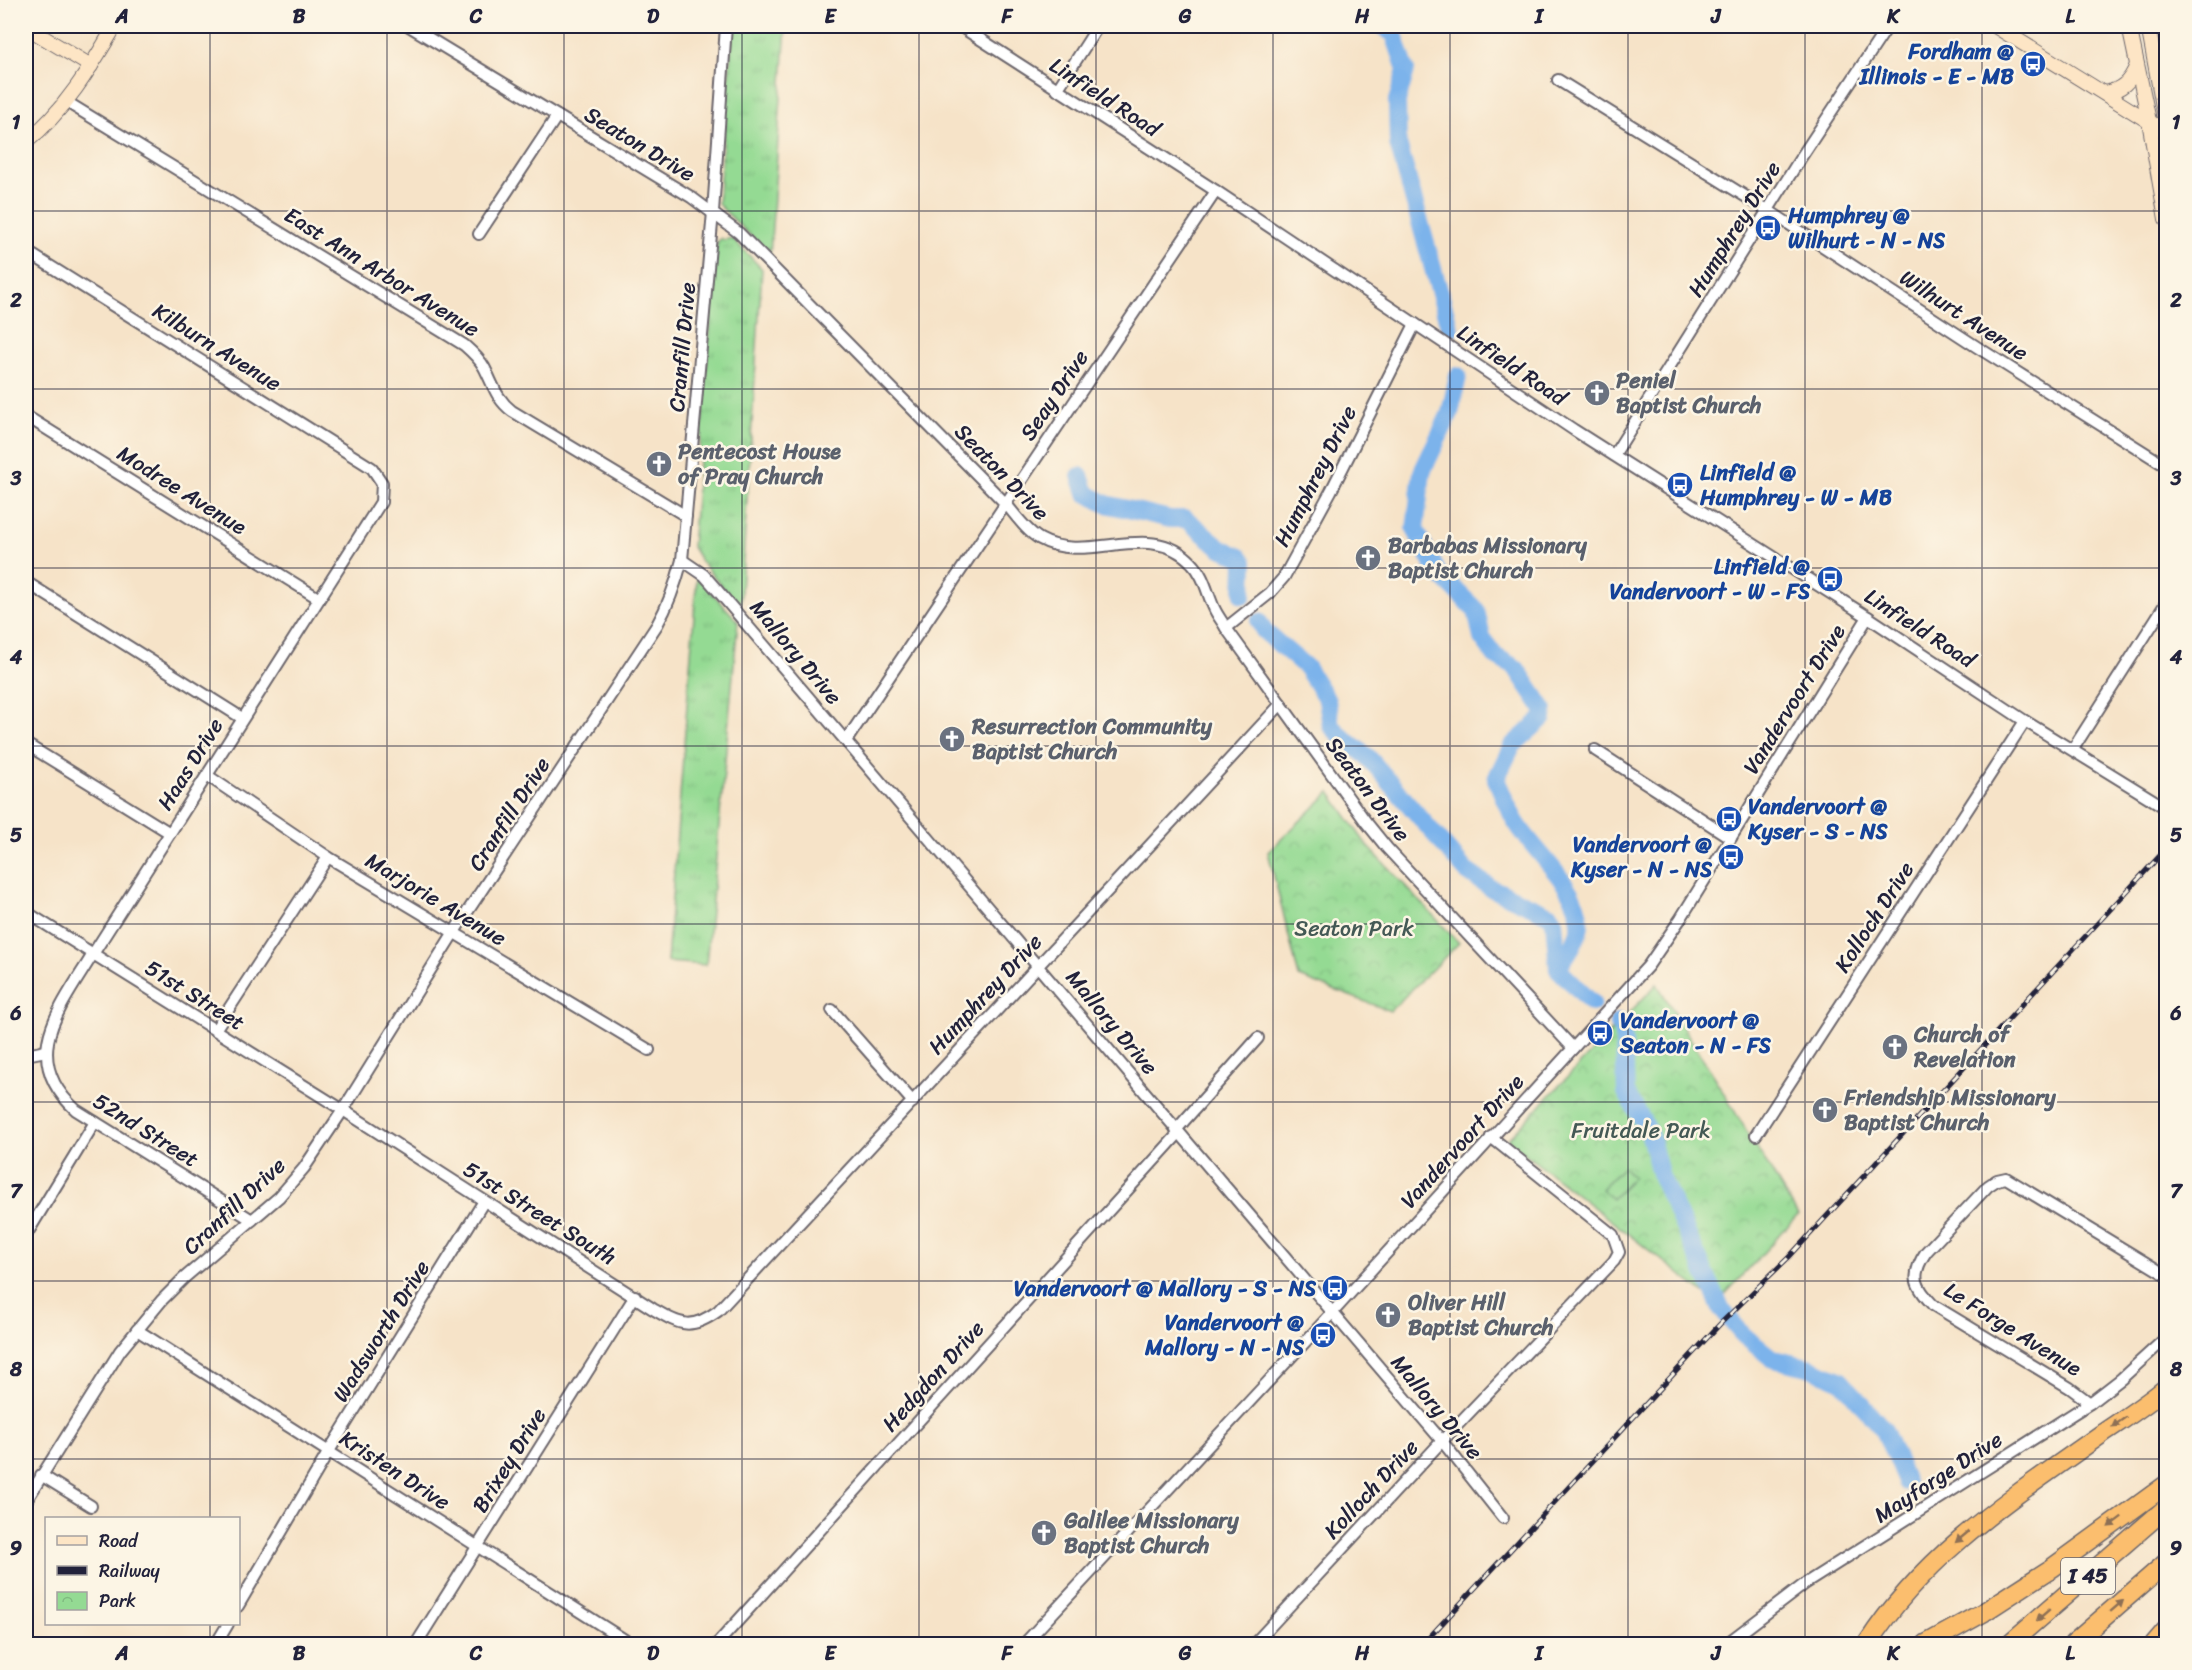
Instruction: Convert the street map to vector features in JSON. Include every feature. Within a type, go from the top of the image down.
[{"type":"highway","points":[[1867,1644],[1896,1603],[1950,1546],[2001,1506],[2166,1388]]},
{"type":"highway","points":[[1926,1644],[1984,1612],[2052,1568],[2166,1485]]},
{"type":"highway","name":"I 45","points":[[2009,1644],[2166,1508]]},
{"type":"highway","name":"I 45","points":[[2073,1644],[2166,1563]]},
{"type":"highway","points":[[2154,1644],[2166,1630]]},
{"type":"street","points":[[26,142],[65,101],[91,66],[115,26]]},
{"type":"street","name":"Seaton Drive","points":[[409,26],[713,212],[739,233],[1005,502],[1030,532],[1040,539],[1067,548],[1140,542],[1156,543],[1172,547],[1192,563],[1201,577],[1214,609],[1226,628],[1387,848],[1573,1048]]},
{"type":"street","name":"Linfield Road","points":[[960,26],[1216,191],[1614,455],[1869,617],[2025,720],[2166,808]]},
{"type":"street","points":[[1057,90],[1098,26]]},
{"type":"street","name":"Humphrey Drive","points":[[1614,455],[1888,26]]},
{"type":"street","points":[[1995,26],[2166,132]]},
{"type":"street","points":[[2128,26],[2149,121],[2166,219]]},
{"type":"street","points":[[2148,26],[2163,84],[2166,122]]},
{"type":"street","points":[[26,27],[91,66]]},
{"type":"street","name":"Cranfill Drive","points":[[26,1499],[120,1351],[137,1330],[184,1278],[279,1197],[304,1168],[344,1110],[454,932],[657,625],[674,592],[682,560],[713,212],[723,27]]},
{"type":"street","points":[[2104,93],[2114,92],[2129,82],[2137,65]]},
{"type":"street","name":"Wilhurt Avenue","points":[[1558,80],[1769,211],[1977,347],[2166,466]]},
{"type":"street","name":"East Ann Arbor Avenue","points":[[65,101],[464,345],[484,365],[496,394],[512,411],[686,516]]},
{"type":"street","points":[[479,234],[556,116]]},
{"type":"street","name":"Seay Drive","points":[[846,741],[1216,191]]},
{"type":"street","name":"Kilburn Avenue","points":[[26,250],[372,468],[382,483]]},
{"type":"street","name":"Humphrey Drive","points":[[1226,628],[1270,593],[1284,577],[1331,491],[1415,324]]},
{"type":"street","name":"Modree Avenue","points":[[26,416],[318,598]]},
{"type":"street","name":"Haas Drive","points":[[46,1051],[49,1030],[58,1012],[318,598],[381,502],[382,483]]},
{"type":"street","name":"Mallory Drive","points":[[682,560],[704,575],[1442,1441],[1503,1518]]},
{"type":"street","points":[[26,582],[242,718]]},
{"type":"street","points":[[2073,749],[2166,603]]},
{"type":"street","name":"Vandervoort Drive","points":[[1024,1644],[1332,1313],[1631,985],[1664,945],[1869,617]]},
{"type":"street","name":"Humphrey Drive","points":[[718,1311],[1281,704]]},
{"type":"street","name":"Kolloch Drive","points":[[1756,1135],[2025,720]]},
{"type":"street","points":[[26,744],[170,833]]},
{"type":"street","points":[[1595,750],[1731,838]]},
{"type":"street","name":"Marjorie Avenue","points":[[208,776],[328,857],[649,1050]]},
{"type":"street","points":[[215,1030],[328,857]]},
{"type":"street","name":"51st Street","points":[[26,912],[344,1110]]},
{"type":"street","points":[[832,1010],[913,1102]]},
{"type":"street","name":"Hedgdon Drive","points":[[717,1644],[1258,1038]]},
{"type":"street","points":[[26,1055],[46,1051]]},
{"type":"street","name":"52nd Street","points":[[46,1051],[51,1079],[62,1097],[76,1110],[252,1220]]},
{"type":"street","name":"51st Street South","points":[[344,1110],[653,1309],[681,1324],[694,1325],[718,1311]]},
{"type":"street","points":[[26,1235],[95,1122]]},
{"type":"street","name":"Kolloch Drive","points":[[1254,1644],[1442,1441],[1614,1261],[1619,1252],[1613,1235],[1491,1137]]},
{"type":"street","name":"Le Forge Avenue","points":[[2090,1403],[2070,1388],[1933,1305],[1922,1294],[1917,1284],[1916,1274],[1919,1262],[1988,1186],[1997,1180],[2006,1178],[2166,1275]]},
{"type":"street","name":"Wadsworth Drive","points":[[240,1603],[329,1451],[484,1201]]},
{"type":"street","name":"Brixey Drive","points":[[416,1644],[635,1296]]},
{"type":"street","name":"Kristen Drive","points":[[137,1330],[631,1644]]},
{"type":"street","name":"Mayforge Drive","points":[[1726,1644],[1806,1584],[2090,1403],[2121,1379],[2166,1338]]},
{"type":"street","points":[[41,1475],[91,1506]]},
{"type":"street","points":[[216,1644],[227,1625]]},
{"type":"green space","points":[[733,26],[786,26],[770,255],[718,204]]},
{"type":"green space","points":[[721,238],[724,240],[732,238],[762,269],[740,608],[692,547],[717,243]]},
{"type":"green space","points":[[697,577],[738,621],[706,965],[667,962]]},
{"type":"green space","name":"Seaton Park","points":[[1330,792],[1366,844],[1459,943],[1390,1011],[1299,977],[1268,852]]},
{"type":"green space","name":"Fruitdale Park","points":[[1657,984],[1798,1215],[1717,1303],[1507,1140]]},
{"type":"green space","points":[[1623,1167],[1633,1177],[1612,1199],[1601,1189]]},
{"type":"waterway","points":[[1382,26],[1394,34],[1406,70],[1397,101],[1398,144],[1450,329]]},
{"type":"waterway","points":[[1458,376],[1450,413],[1422,472],[1415,529],[1438,573],[1476,610],[1482,638],[1495,656],[1516,668],[1544,710],[1543,718],[1512,746],[1496,779],[1516,822],[1572,896],[1578,910],[1579,929],[1575,941],[1558,969],[1592,1003]]},
{"type":"waterway","points":[[1080,476],[1086,493],[1106,504],[1170,519],[1186,519],[1221,548],[1240,557],[1244,562],[1243,595]]},
{"type":"waterway","points":[[1259,622],[1264,631],[1306,667],[1327,700],[1331,726],[1368,757],[1466,871],[1491,888],[1550,915],[1554,921],[1558,969]]},
{"type":"waterway","points":[[1618,1022],[1622,1029],[1624,1043],[1626,1092],[1649,1132],[1661,1177],[1722,1310],[1743,1335],[1773,1359],[1808,1367],[1842,1381],[1884,1430],[1906,1482]]},
{"type":"railway","points":[[1423,1644],[1720,1324],[1789,1257],[2166,849]]},
{"type":"place","name":"Fordham @ Illinois - E - MB","points":[[2033,64]]},
{"type":"place","name":"Humphrey @ Wilhurt - N - NS","points":[[1768,228]]},
{"type":"place","name":"Peniel Baptist Church","points":[[1597,393]]},
{"type":"place","name":"Pentecost House of Pray Church","points":[[659,464]]},
{"type":"place","name":"Linfield @ Humphrey - W - MB","points":[[1680,485]]},
{"type":"place","name":"Barbabas Missionary Baptist Church","points":[[1368,558]]},
{"type":"place","name":"Linfield @ Vandervoort - W - FS","points":[[1830,579]]},
{"type":"place","name":"Resurrection Community Baptist Church","points":[[952,739]]},
{"type":"place","name":"Vandervoort @ Kyser - S - NS","points":[[1729,819]]},
{"type":"place","name":"Vandervoort @ Kyser - N - NS","points":[[1731,857]]},
{"type":"place","name":"Vandervoort @ Seaton - N - FS","points":[[1600,1033]]},
{"type":"place","name":"Church of Revelation","points":[[1895,1047]]},
{"type":"place","name":"Friendship Missionary Baptist Church","points":[[1825,1110]]},
{"type":"place","name":"Vandervoort @ Mallory - S - NS","points":[[1335,1288]]},
{"type":"place","name":"Oliver Hill Baptist Church","points":[[1388,1315]]},
{"type":"place","name":"Vandervoort @ Mallory - N - NS","points":[[1323,1335]]},
{"type":"place","name":"Galilee Missionary Baptist Church","points":[[1044,1533]]}]
